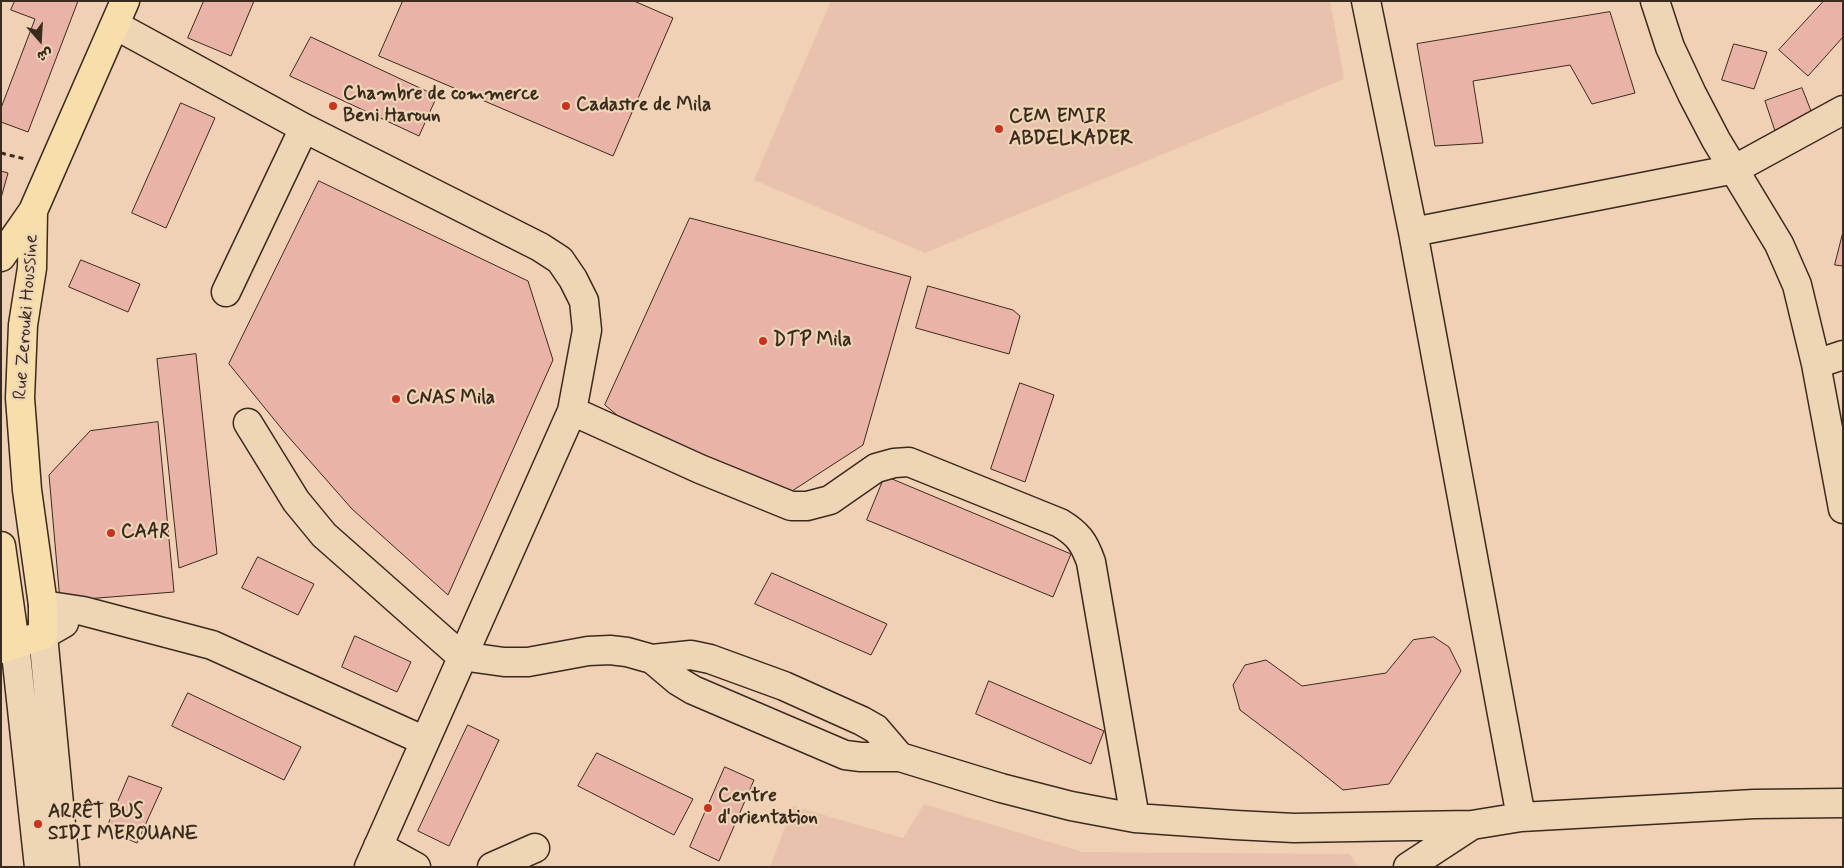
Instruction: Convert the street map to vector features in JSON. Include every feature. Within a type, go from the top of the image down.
[{"type":"main road","name":"Rue Zerouki Houssine","points":[[43,635],[43,605],[27,490],[20,398],[23,325],[32,268],[33,211],[120,13]]},
{"type":"main road","points":[[1,257],[33,211]]},
{"type":"main road","points":[[1,546],[8,647],[43,635]]},
{"type":"main road","points":[[6,611],[43,605]]},
{"type":"street","points":[[1366,1],[1413,232],[1521,818]]},
{"type":"street","points":[[1655,1],[1674,55],[1716,140],[1780,244],[1797,284],[1816,364],[1843,510]]},
{"type":"street","points":[[120,13],[304,128],[540,247],[560,260],[573,279],[584,301],[587,330],[572,411],[373,856],[416,867]]},
{"type":"street","points":[[1413,232],[1735,169],[1843,110]]},
{"type":"street","points":[[226,292],[304,128]]},
{"type":"street","points":[[1816,364],[1843,355]]},
{"type":"street","points":[[572,411],[700,469],[791,506],[807,506],[830,500],[876,468],[894,463],[909,462],[1060,523],[1070,529],[1085,545],[1091,562],[1135,818]]},
{"type":"street","points":[[248,423],[296,501],[324,535],[461,656],[504,662],[528,662],[588,651],[610,650],[627,652],[652,659],[691,655],[710,659],[784,686],[862,721],[876,729],[900,757]]},
{"type":"street","points":[[43,605],[83,611],[212,645],[424,741]]},
{"type":"street","points":[[65,867],[43,635],[83,611]]},
{"type":"street","points":[[8,647],[39,867]]},
{"type":"street","points":[[652,659],[678,681],[693,690],[845,755],[900,757],[1001,788],[1062,804],[1135,818],[1294,828],[1472,826],[1521,818],[1754,804],[1843,803]]},
{"type":"street","points":[[1408,867],[1472,826]]},
{"type":"street","points":[[492,867],[535,848]]},
{"type":"shaded area","name":"CEM EMIR ABDELKADER","points":[[831,1],[1330,1],[1344,79],[925,253],[754,180]]},
{"type":"shaded area","points":[[924,804],[1083,852],[1350,854],[1358,867],[770,867],[793,806],[903,838]]},
{"type":"building","points":[[15,1],[78,1],[28,132],[1,122],[1,108],[35,19],[11,10]]},
{"type":"building","points":[[204,1],[254,1],[231,56],[188,38]]},
{"type":"building","name":"Cadastre de Mila","points":[[403,1],[634,1],[673,18],[613,156],[379,56]]},
{"type":"building","points":[[1824,1],[1843,1],[1843,37],[1808,76],[1779,50]]},
{"type":"building","points":[[1610,12],[1635,93],[1592,104],[1570,65],[1473,81],[1483,143],[1435,146],[1417,44]]},
{"type":"building","points":[[311,37],[437,96],[419,136],[290,76]]},
{"type":"building","points":[[1734,44],[1767,52],[1754,89],[1722,80]]},
{"type":"building","points":[[1802,88],[1815,121],[1776,134],[1765,101]]},
{"type":"building","points":[[181,103],[215,118],[166,228],[132,213]]},
{"type":"building","points":[[1,171],[8,173],[1,198]]},
{"type":"building","name":"CNAS Mila","points":[[319,181],[528,281],[553,360],[448,595],[352,509],[286,434],[229,364]]},
{"type":"building","name":"DTP Mila","points":[[690,218],[911,277],[863,445],[792,491],[630,426],[605,405]]},
{"type":"building","points":[[1843,232],[1843,266],[1835,265]]},
{"type":"building","points":[[81,260],[140,284],[128,312],[69,287]]},
{"type":"building","points":[[928,286],[1013,310],[1020,316],[1009,354],[916,328]]},
{"type":"building","points":[[196,354],[217,554],[179,568],[157,359]]},
{"type":"building","points":[[1020,383],[1054,395],[1025,482],[991,469]]},
{"type":"building","name":"CAAR","points":[[158,422],[174,592],[60,601],[49,475],[90,431]]},
{"type":"building","points":[[885,476],[1071,554],[1053,597],[867,520]]},
{"type":"building","points":[[258,557],[314,584],[298,615],[242,588]]},
{"type":"building","points":[[772,573],[887,624],[871,655],[755,604]]},
{"type":"building","points":[[355,636],[411,662],[397,692],[342,667]]},
{"type":"building","points":[[1434,637],[1449,647],[1461,671],[1389,784],[1343,790],[1240,710],[1233,685],[1245,665],[1266,660],[1302,686],[1386,673],[1413,640]]},
{"type":"building","points":[[989,681],[1104,731],[1091,764],[976,714]]},
{"type":"building","points":[[188,693],[301,747],[284,780],[172,726]]},
{"type":"building","points":[[468,725],[499,740],[449,846],[418,831]]},
{"type":"building","points":[[597,753],[693,799],[674,835],[578,786]]},
{"type":"building","points":[[725,767],[754,780],[719,861],[690,847]]},
{"type":"building","points":[[129,776],[162,788],[137,843],[106,830]]},
{"type":"place","name":"Chambre de commerce Beni Haroun","points":[[333,106]]},
{"type":"place","name":"Cadastre de Mila","points":[[566,106]]},
{"type":"place","name":"CEM EMIR ABDELKADER","points":[[999,129]]},
{"type":"place","name":"DTP Mila","points":[[763,341]]},
{"type":"place","name":"CNAS Mila","points":[[396,399]]},
{"type":"place","name":"CAAR","points":[[111,533]]},
{"type":"place","name":"Centre d'orientation","points":[[708,808]]},
{"type":"place","name":"ARRÊT BUS SIDI MEROUANE","points":[[38,824]]}]
